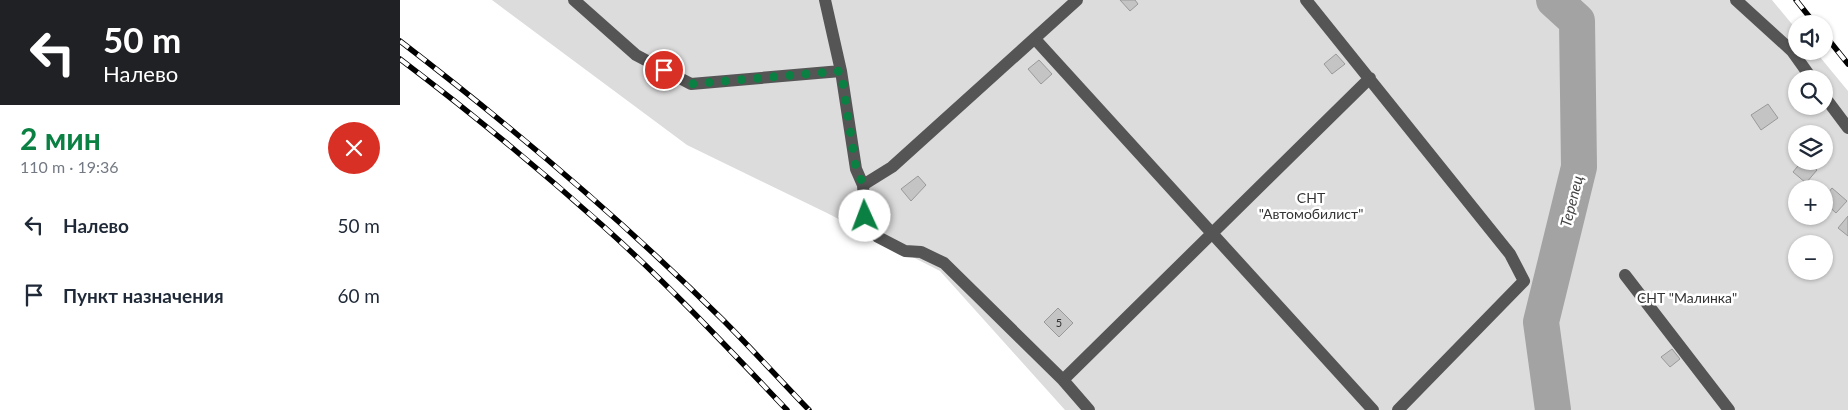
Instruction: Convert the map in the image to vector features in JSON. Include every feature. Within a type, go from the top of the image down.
[{"type":"lane","points":[[574,0],[636,55],[691,84],[841,71]]},
{"type":"lane","points":[[825,0],[841,71],[856,169],[863,184],[865,216],[878,237],[905,251],[921,252],[944,263],[1063,380],[1089,410]]},
{"type":"lane","points":[[863,184],[892,167],[1077,0]]},
{"type":"lane","points":[[1306,0],[1510,254],[1524,281],[1398,410]]},
{"type":"lane","points":[[1736,0],[1792,51],[1806,70]]},
{"type":"lane","points":[[1035,39],[1373,410]]},
{"type":"lane","points":[[1063,380],[1370,78]]},
{"type":"lane","points":[[1833,108],[1848,128]]},
{"type":"lane","points":[[1625,275],[1729,410]]},
{"type":"green space","name":"СНТ \"Автомобилист\"","points":[[492,0],[1772,0],[1788,19],[1788,60],[1822,60],[1831,70],[1788,70],[1788,115],[1833,115],[1833,73],[1848,91],[1848,410],[1065,410],[940,271],[827,213],[687,145]]},
{"type":"building","points":[[1120,0],[1135,0],[1138,4],[1130,11]]},
{"type":"building","points":[[1336,54],[1345,64],[1332,74],[1324,64]]},
{"type":"building","points":[[1039,60],[1052,74],[1041,84],[1028,69]]},
{"type":"building","points":[[1768,104],[1778,118],[1761,130],[1751,115]]},
{"type":"building","points":[[1795,170],[1817,170],[1809,180],[1802,180],[1793,172]]},
{"type":"building","points":[[918,176],[926,185],[911,201],[901,189]]},
{"type":"building","points":[[1833,189],[1847,201],[1836,213],[1833,210]]},
{"type":"building","points":[[1848,216],[1848,236],[1838,228]]},
{"type":"building","points":[[1058,308],[1073,323],[1059,337],[1044,322]]},
{"type":"building","points":[[1672,349],[1680,359],[1670,367],[1661,357]]},
{"type":"waterway","name":"Терепец","points":[[1553,410],[1541,322],[1579,167],[1577,21],[1554,0]]},
{"type":"railway","points":[[1796,0],[1808,15]]},
{"type":"railway","points":[[400,41],[484,107],[606,210],[722,319],[809,410]]},
{"type":"railway","points":[[1833,45],[1848,64]]},
{"type":"railway","points":[[400,59],[502,140],[602,225],[673,292],[787,410]]},
{"type":"route","points":[[664,70],[691,84],[841,71],[856,169],[863,184],[865,216]]},
{"type":"park label","name":"СНТ \"Малинка\"","points":[[1687,297]]}]
